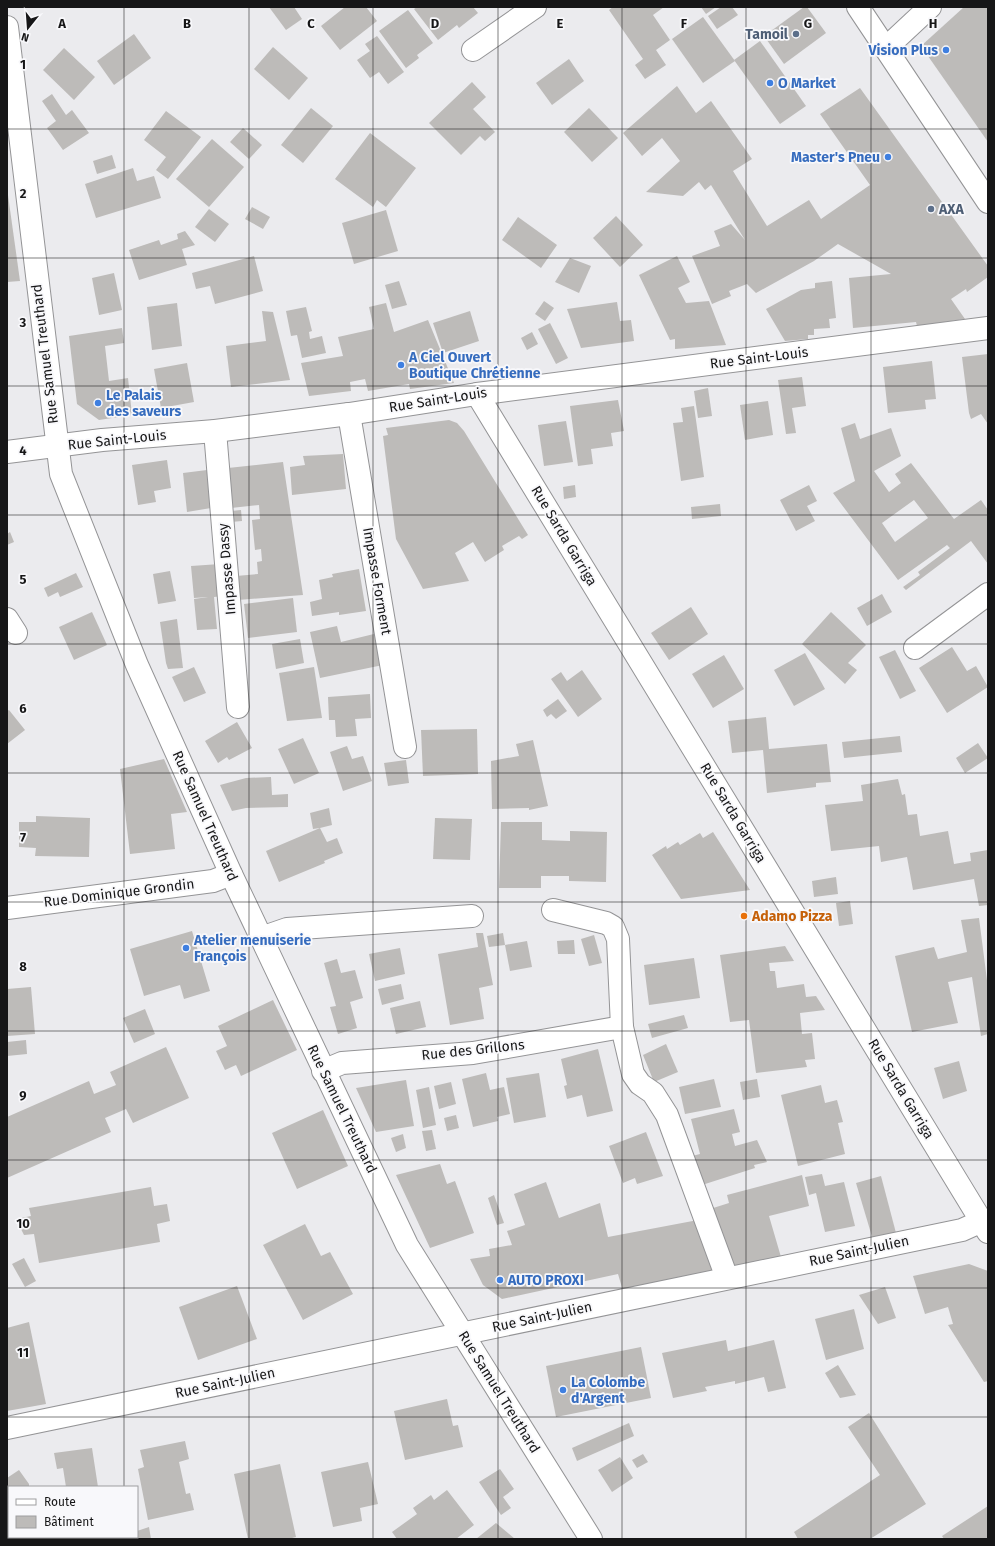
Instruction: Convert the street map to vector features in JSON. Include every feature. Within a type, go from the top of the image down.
[{"type":"street","points":[[473,50],[535,7]]},
{"type":"street","points":[[858,7],[988,202]]},
{"type":"street","points":[[886,48],[930,7]]},
{"type":"street","name":"Rue Samuel Treuthard","points":[[7,27],[61,474],[137,665],[231,874],[323,1071],[407,1245],[591,1539]]},
{"type":"street","name":"Rue Saint-Louis","points":[[7,452],[102,440],[215,431],[349,414],[477,394],[988,328]]},
{"type":"street","name":"Rue Sarda Garriga","points":[[477,394],[985,1227]]},
{"type":"street","name":"Impasse Forment","points":[[349,414],[405,747]]},
{"type":"street","name":"Impasse Dassy","points":[[215,431],[238,708]]},
{"type":"street","points":[[915,648],[988,594]]},
{"type":"street","name":"Rue Dominique Grondin","points":[[7,908],[213,881],[231,874]]},
{"type":"street","points":[[553,910],[606,923],[615,931],[618,939],[622,1027],[633,1074],[640,1084],[653,1094],[667,1115],[727,1278]]},
{"type":"street","points":[[261,938],[286,929],[472,916]]},
{"type":"street","name":"Rue des Grillons","points":[[323,1071],[342,1063],[473,1053],[622,1027]]},
{"type":"street","name":"Rue Saint-Julien","points":[[7,1428],[727,1278],[962,1230],[985,1227]]},
{"type":"building","points":[[269,7],[294,7],[302,19],[286,30]]},
{"type":"building","points":[[345,7],[366,7],[377,21],[340,50],[321,26]]},
{"type":"building","points":[[417,7],[473,7],[478,13],[459,28],[457,25],[438,40],[414,9]]},
{"type":"building","points":[[613,7],[664,7],[653,15],[670,40],[656,50],[666,65],[645,79],[635,65],[643,59],[609,10]]},
{"type":"building","points":[[701,7],[716,7],[706,14]]},
{"type":"building","points":[[721,7],[732,7],[738,15],[717,29],[708,16]]},
{"type":"building","points":[[804,7],[807,7],[826,33],[784,64],[764,36]]},
{"type":"building","points":[[964,7],[988,7],[988,142],[921,46]]},
{"type":"building","points":[[408,10],[433,43],[417,55],[419,58],[406,68],[379,31]]},
{"type":"building","points":[[703,17],[735,61],[703,83],[672,39]]},
{"type":"building","points":[[134,34],[151,58],[114,85],[97,61]]},
{"type":"building","points":[[377,36],[404,72],[388,84],[379,72],[370,78],[357,60],[370,51],[365,44]]},
{"type":"building","name":"O Market","points":[[760,41],[806,106],[780,124],[734,60]]},
{"type":"building","points":[[273,47],[308,78],[289,100],[254,69]]},
{"type":"building","points":[[64,48],[95,77],[74,100],[43,70]]},
{"type":"building","points":[[569,59],[584,81],[552,105],[536,83]]},
{"type":"building","points":[[472,82],[486,97],[473,109],[495,132],[485,141],[480,136],[461,155],[429,123]]},
{"type":"building","points":[[677,86],[696,113],[711,101],[752,159],[733,171],[767,226],[809,200],[821,219],[870,185],[820,114],[860,88],[988,266],[988,277],[967,292],[966,289],[951,299],[965,319],[917,326],[916,322],[853,328],[849,278],[891,274],[838,244],[814,261],[756,293],[747,284],[729,291],[731,296],[712,304],[692,256],[720,246],[714,231],[731,224],[745,240],[711,185],[705,190],[699,182],[683,196],[646,192],[680,161],[662,138],[642,156],[623,133]]},
{"type":"building","points":[[52,94],[66,115],[72,110],[89,133],[63,150],[47,128],[56,121],[42,101]]},
{"type":"building","points":[[311,108],[333,126],[303,163],[281,145]]},
{"type":"building","points":[[589,108],[618,138],[592,162],[564,132]]},
{"type":"building","points":[[166,111],[201,137],[168,179],[156,170],[166,157],[144,140]]},
{"type":"building","points":[[243,128],[262,145],[249,159],[230,142]]},
{"type":"building","points":[[370,133],[416,168],[386,207],[377,200],[373,207],[335,179]]},
{"type":"building","points":[[212,139],[244,167],[209,207],[176,179]]},
{"type":"building","points":[[112,155],[116,168],[97,174],[93,161]]},
{"type":"building","points":[[133,168],[137,181],[154,176],[161,198],[96,218],[85,184]]},
{"type":"building","points":[[7,188],[20,281],[7,282]]},
{"type":"building","points":[[252,207],[270,217],[263,229],[245,219]]},
{"type":"building","points":[[209,209],[229,224],[215,242],[195,227]]},
{"type":"building","points":[[386,210],[398,251],[354,264],[342,223]]},
{"type":"building","points":[[616,216],[643,245],[620,267],[593,238]]},
{"type":"building","points":[[518,217],[557,245],[541,268],[502,240]]},
{"type":"building","points":[[185,231],[195,245],[182,249],[187,265],[139,280],[129,250],[159,240],[161,245],[178,239],[177,234]]},
{"type":"building","points":[[254,256],[263,291],[215,304],[210,286],[196,289],[192,273]]},
{"type":"building","points":[[677,256],[690,282],[678,288],[686,303],[709,301],[726,345],[675,349],[675,339],[670,340],[639,275]]},
{"type":"building","points":[[570,258],[591,266],[579,293],[555,282]]},
{"type":"building","points":[[114,273],[122,310],[99,315],[92,278]]},
{"type":"building","points":[[399,281],[407,305],[392,309],[385,285]]},
{"type":"building","points":[[832,281],[836,318],[829,319],[830,328],[814,329],[814,335],[808,335],[808,339],[785,341],[766,309],[801,290],[815,288],[815,283]]},
{"type":"building","points":[[544,301],[554,308],[545,321],[535,314]]},
{"type":"building","points":[[617,302],[620,321],[631,320],[634,341],[581,348],[567,309]]},
{"type":"building","points":[[177,303],[182,346],[152,350],[147,307]]},
{"type":"building","points":[[386,303],[394,332],[428,320],[454,383],[410,389],[409,384],[368,391],[365,379],[350,382],[351,391],[309,396],[301,363],[343,356],[338,337],[374,329],[369,307]]},
{"type":"building","points":[[306,307],[312,331],[309,332],[310,339],[322,336],[326,353],[302,358],[297,335],[291,336],[286,311]]},
{"type":"building","points":[[262,311],[273,312],[290,380],[231,387],[226,346],[266,341]]},
{"type":"building","points":[[470,311],[479,341],[443,353],[433,323]]},
{"type":"building","points":[[550,323],[568,358],[556,364],[538,329]]},
{"type":"building","points":[[122,328],[124,343],[105,346],[109,381],[128,378],[132,415],[99,420],[77,404],[69,336]]},
{"type":"building","points":[[532,332],[538,344],[527,350],[521,338]]},
{"type":"building","points":[[988,354],[988,424],[981,414],[971,419],[962,357]]},
{"type":"building","points":[[932,361],[936,399],[925,400],[926,409],[888,413],[883,367]]},
{"type":"building","points":[[187,363],[194,402],[161,408],[154,369]]},
{"type":"building","points":[[802,377],[806,406],[792,408],[796,433],[786,434],[778,380]]},
{"type":"building","points":[[708,388],[712,416],[698,418],[694,391]]},
{"type":"building","points":[[618,400],[624,431],[611,433],[613,446],[591,449],[593,464],[578,466],[570,406]]},
{"type":"building","points":[[768,401],[773,435],[745,440],[740,405]]},
{"type":"building","points":[[694,406],[704,477],[681,481],[673,423],[683,422],[681,408]]},
{"type":"building","points":[[449,420],[457,423],[464,431],[528,535],[522,539],[519,536],[502,546],[504,550],[485,562],[473,542],[455,553],[469,581],[423,589],[396,539],[383,436],[388,435],[386,428]]},
{"type":"building","points":[[566,421],[573,462],[544,466],[538,425]]},
{"type":"building","points":[[855,423],[860,439],[891,428],[901,456],[874,471],[889,492],[901,483],[895,474],[911,463],[954,519],[981,500],[988,510],[988,564],[971,541],[906,590],[903,587],[920,575],[918,572],[950,548],[947,545],[898,580],[833,493],[855,481],[841,428]],"holes":[[[914,500],[928,518],[895,542],[882,523]]]},
{"type":"building","points":[[343,454],[346,489],[292,495],[290,467],[305,465],[303,456]]},
{"type":"building","points":[[167,460],[171,488],[154,491],[156,502],[138,505],[132,465]]},
{"type":"building","points":[[283,462],[303,595],[238,600],[236,576],[258,574],[257,562],[262,561],[261,549],[255,550],[252,520],[260,519],[259,505],[231,508],[228,468]]},
{"type":"building","points":[[207,470],[211,508],[187,512],[183,473]]},
{"type":"building","points":[[575,485],[576,497],[564,499],[563,487]]},
{"type":"building","points":[[809,485],[817,501],[807,506],[815,521],[796,531],[780,500]]},
{"type":"building","points":[[720,504],[721,516],[692,519],[691,507]]},
{"type":"building","points":[[241,510],[242,521],[231,522],[231,511]]},
{"type":"building","points":[[10,532],[14,542],[7,545],[7,534]]},
{"type":"building","points":[[220,564],[223,596],[214,597],[217,629],[197,630],[194,599],[208,597],[194,598],[191,566]]},
{"type":"building","points":[[359,569],[366,611],[339,615],[339,612],[312,616],[310,602],[322,599],[319,580],[333,577],[332,574]]},
{"type":"building","points":[[170,571],[176,601],[158,604],[153,574]]},
{"type":"building","points":[[76,573],[83,587],[60,597],[58,592],[48,597],[44,588]]},
{"type":"building","points":[[882,594],[892,612],[867,626],[857,608]]},
{"type":"building","points":[[293,598],[297,632],[248,638],[244,604]]},
{"type":"building","points":[[691,607],[708,634],[669,660],[651,633]]},
{"type":"building","points":[[92,612],[107,645],[74,660],[59,627]]},
{"type":"building","points":[[831,612],[866,645],[848,663],[857,670],[845,684],[802,644]]},
{"type":"building","points":[[177,619],[183,668],[168,669],[160,622]]},
{"type":"building","points":[[337,626],[341,642],[378,633],[383,665],[320,678],[310,632]]},
{"type":"building","points":[[300,639],[304,663],[276,669],[272,644]]},
{"type":"building","points":[[952,647],[967,671],[976,666],[988,687],[947,713],[919,668]]},
{"type":"building","points":[[895,650],[916,691],[900,699],[879,657]]},
{"type":"building","points":[[805,653],[825,689],[794,706],[774,670]]},
{"type":"building","points":[[724,655],[744,689],[713,708],[692,674]]},
{"type":"building","points":[[194,667],[206,693],[184,702],[172,677]]},
{"type":"building","points":[[314,667],[322,718],[287,721],[279,673]]},
{"type":"building","points":[[582,670],[602,699],[578,717],[551,679],[561,672],[567,681]]},
{"type":"building","points":[[370,694],[371,718],[355,719],[357,736],[336,737],[335,720],[329,720],[328,697]]},
{"type":"building","points":[[558,699],[567,711],[556,719],[551,714],[547,717],[543,710]]},
{"type":"building","points":[[9,710],[25,730],[7,744],[7,711]]},
{"type":"building","points":[[766,717],[769,749],[827,744],[831,782],[816,783],[816,787],[767,793],[763,750],[732,753],[728,721]]},
{"type":"building","points":[[237,722],[252,748],[229,760],[227,757],[218,763],[205,741]]},
{"type":"building","points":[[477,729],[478,774],[423,776],[421,730]]},
{"type":"building","points":[[900,736],[902,752],[844,758],[842,742]]},
{"type":"building","points":[[303,738],[319,773],[294,784],[278,749]]},
{"type":"building","points":[[533,740],[548,806],[529,810],[529,808],[492,809],[491,761],[519,756],[516,744]]},
{"type":"building","points":[[978,743],[988,758],[965,773],[956,758]]},
{"type":"building","points":[[347,746],[352,759],[363,756],[372,781],[343,791],[330,752]]},
{"type":"building","points":[[164,759],[187,812],[171,814],[175,849],[130,854],[120,769]]},
{"type":"building","points":[[406,760],[409,783],[388,786],[384,763]]},
{"type":"building","points":[[271,777],[272,795],[288,794],[288,807],[246,808],[232,811],[220,785],[246,778]]},
{"type":"building","points":[[898,779],[902,795],[905,794],[908,815],[917,814],[920,836],[948,831],[954,864],[971,861],[970,853],[988,850],[988,905],[979,906],[974,879],[913,890],[907,857],[881,862],[879,846],[831,851],[825,805],[863,801],[861,785]]},
{"type":"building","points":[[329,808],[332,825],[313,829],[310,813]]},
{"type":"building","points":[[36,816],[90,818],[89,857],[35,856],[36,848],[19,847],[19,822],[36,822]]},
{"type":"building","points":[[435,818],[472,819],[470,860],[433,859]]},
{"type":"building","points":[[501,822],[542,822],[542,840],[570,841],[570,831],[607,832],[606,882],[569,881],[569,876],[541,876],[541,888],[499,888]]},
{"type":"building","points":[[320,828],[327,842],[337,838],[343,853],[324,861],[325,863],[279,882],[266,851]]},
{"type":"building","points":[[713,832],[750,890],[681,899],[652,855],[666,846],[667,849],[678,842],[680,845],[700,833],[703,838]]},
{"type":"building","points":[[836,877],[838,894],[814,897],[812,881]]},
{"type":"building","points":[[850,901],[853,924],[839,926],[836,903]]},
{"type":"building","points":[[979,918],[988,988],[988,1034],[981,1036],[972,977],[948,982],[958,1023],[912,1032],[895,956],[934,947],[938,959],[967,952],[961,920]]},
{"type":"building","points":[[192,931],[210,991],[184,999],[180,985],[144,996],[130,949]]},
{"type":"building","points":[[476,933],[483,933],[493,985],[479,988],[484,1019],[450,1025],[438,954],[478,947]]},
{"type":"building","points":[[503,933],[505,945],[489,947],[487,936]]},
{"type":"building","points":[[594,935],[602,963],[589,966],[581,939]]},
{"type":"building","points":[[574,940],[575,954],[558,954],[557,941]]},
{"type":"building","points":[[527,941],[532,967],[510,971],[505,945]]},
{"type":"building","points":[[785,946],[794,961],[769,963],[770,971],[775,971],[777,988],[804,984],[806,997],[816,996],[825,1010],[800,1013],[802,1034],[812,1033],[815,1059],[805,1060],[807,1067],[756,1073],[749,1020],[730,1022],[720,955]]},
{"type":"building","points":[[400,948],[405,974],[375,981],[369,954]]},
{"type":"building","points":[[694,958],[700,998],[649,1005],[644,965]]},
{"type":"building","points":[[337,959],[341,973],[355,970],[363,998],[350,1002],[357,1028],[338,1034],[330,1007],[336,1006],[324,963]]},
{"type":"building","points":[[401,984],[404,999],[382,1005],[378,989]]},
{"type":"building","points":[[31,987],[35,1034],[7,1036],[7,989]]},
{"type":"building","points":[[273,1000],[297,1050],[241,1076],[236,1065],[225,1070],[216,1051],[227,1046],[218,1026]]},
{"type":"building","points":[[420,1001],[426,1027],[396,1034],[390,1008]]},
{"type":"building","points":[[145,1009],[155,1034],[134,1043],[123,1018]]},
{"type":"building","points":[[684,1015],[688,1028],[652,1038],[648,1024]]},
{"type":"building","points":[[26,1040],[27,1054],[7,1056],[7,1042]]},
{"type":"building","points":[[666,1044],[678,1072],[654,1082],[643,1055]]},
{"type":"building","points":[[166,1047],[189,1098],[133,1123],[126,1109],[105,1118],[111,1132],[7,1178],[7,1117],[89,1081],[94,1094],[116,1085],[110,1072]]},
{"type":"building","points":[[598,1049],[613,1111],[587,1117],[582,1095],[567,1099],[564,1086],[567,1085],[561,1059]]},
{"type":"building","points":[[959,1061],[967,1091],[943,1099],[934,1068]]},
{"type":"building","points":[[486,1073],[490,1090],[504,1087],[510,1114],[497,1117],[498,1121],[473,1127],[462,1079]]},
{"type":"building","points":[[539,1073],[546,1117],[514,1123],[506,1078]]},
{"type":"building","points":[[714,1079],[721,1107],[685,1114],[679,1087]]},
{"type":"building","points":[[757,1079],[760,1097],[743,1100],[740,1082]]},
{"type":"building","points":[[406,1080],[414,1126],[376,1132],[356,1088]]},
{"type":"building","points":[[451,1082],[456,1104],[439,1109],[434,1086]]},
{"type":"building","points":[[821,1085],[825,1103],[837,1100],[843,1122],[838,1123],[845,1154],[798,1166],[781,1095]]},
{"type":"building","points":[[429,1087],[436,1125],[423,1128],[416,1090]]},
{"type":"building","points":[[734,1109],[740,1132],[732,1134],[735,1146],[757,1140],[767,1162],[754,1165],[755,1168],[702,1185],[692,1156],[700,1154],[691,1119]]},
{"type":"building","points":[[323,1110],[348,1166],[297,1189],[272,1133]]},
{"type":"building","points":[[456,1115],[459,1128],[447,1131],[444,1118]]},
{"type":"building","points":[[432,1130],[436,1149],[426,1151],[422,1131]]},
{"type":"building","points":[[646,1132],[663,1176],[637,1184],[635,1178],[623,1183],[609,1146]]},
{"type":"building","points":[[403,1134],[406,1148],[396,1152],[391,1138]]},
{"type":"building","points":[[440,1164],[447,1184],[455,1181],[474,1233],[430,1248],[396,1175]]},
{"type":"building","points":[[822,1174],[825,1186],[844,1182],[855,1226],[825,1232],[816,1193],[809,1195],[805,1177]]},
{"type":"building","points":[[802,1175],[809,1206],[769,1216],[781,1257],[731,1269],[710,1209],[729,1203],[727,1195]]},
{"type":"building","points":[[881,1176],[896,1233],[873,1240],[856,1183]]},
{"type":"building","points":[[546,1182],[559,1218],[600,1203],[608,1237],[698,1220],[717,1272],[623,1291],[618,1274],[502,1299],[483,1285],[470,1259],[490,1256],[489,1249],[512,1245],[507,1231],[525,1225],[514,1194]]},
{"type":"building","points":[[151,1187],[154,1206],[167,1204],[170,1221],[157,1224],[160,1242],[39,1263],[34,1234],[24,1235],[16,1219],[31,1216],[29,1208]]},
{"type":"building","points":[[494,1195],[504,1223],[497,1225],[488,1198]]},
{"type":"building","points":[[305,1224],[321,1256],[330,1252],[353,1294],[303,1320],[263,1245]]},
{"type":"building","points":[[24,1258],[36,1281],[25,1287],[12,1264]]},
{"type":"building","points":[[969,1264],[988,1271],[988,1381],[984,1382],[948,1325],[953,1324],[948,1307],[925,1314],[913,1276]]},
{"type":"building","points":[[237,1286],[257,1339],[198,1360],[179,1307]]},
{"type":"building","points":[[885,1287],[896,1318],[878,1324],[859,1295]]},
{"type":"building","points":[[854,1309],[864,1349],[826,1360],[815,1319]]},
{"type":"building","points":[[29,1322],[46,1404],[7,1411],[7,1328]]},
{"type":"building","points":[[726,1340],[728,1351],[774,1340],[786,1388],[768,1392],[764,1377],[735,1384],[735,1381],[705,1387],[707,1391],[673,1398],[662,1353]]},
{"type":"building","points":[[641,1347],[651,1398],[556,1417],[546,1366]]},
{"type":"building","points":[[838,1365],[856,1395],[840,1398],[825,1373]]},
{"type":"building","points":[[447,1399],[453,1426],[458,1425],[463,1447],[405,1460],[394,1411]]},
{"type":"building","points":[[869,1413],[926,1504],[870,1539],[798,1539],[794,1532],[880,1475],[848,1427]]},
{"type":"building","points":[[629,1423],[634,1436],[577,1461],[572,1448]]},
{"type":"building","points":[[185,1441],[189,1459],[179,1462],[186,1494],[190,1493],[194,1510],[148,1520],[138,1469],[144,1467],[140,1450]]},
{"type":"building","points":[[92,1448],[98,1486],[66,1486],[63,1468],[57,1469],[54,1453]]},
{"type":"building","points":[[643,1454],[648,1462],[637,1468],[632,1460]]},
{"type":"building","points":[[620,1457],[633,1478],[612,1492],[598,1470]]},
{"type":"building","points":[[368,1462],[378,1504],[360,1508],[362,1521],[333,1527],[321,1472]]},
{"type":"building","points":[[280,1464],[296,1537],[288,1539],[248,1539],[234,1474]]},
{"type":"building","points":[[500,1469],[514,1489],[503,1497],[511,1508],[501,1515],[479,1482]]},
{"type":"building","points":[[19,1470],[29,1486],[8,1486],[8,1492],[7,1478]]},
{"type":"building","points":[[447,1490],[474,1525],[456,1539],[397,1539],[392,1532],[417,1514],[413,1508],[431,1495],[434,1500]]},
{"type":"building","points":[[988,1506],[988,1539],[944,1539],[942,1536]]},
{"type":"building","points":[[496,1523],[515,1539],[476,1539]]},
{"type":"building","points":[[149,1527],[151,1539],[118,1539],[138,1538],[138,1531]]},
{"type":"place","name":"Tamoil","points":[[796,34]]},
{"type":"place","name":"Vision Plus","points":[[946,50]]},
{"type":"place","name":"O Market","points":[[770,83]]},
{"type":"place","name":"Master's Pneu","points":[[888,157]]},
{"type":"place","name":"AXA","points":[[931,209]]},
{"type":"place","name":"A Ciel Ouvert Boutique Chrétienne","points":[[401,365]]},
{"type":"place","name":"Le Palais des saveurs","points":[[98,403]]},
{"type":"place","name":"Adamo Pizza","points":[[744,916]]},
{"type":"place","name":"Atelier menuiserie François","points":[[186,948]]},
{"type":"place","name":"AUTO PROXI","points":[[500,1280]]},
{"type":"place","name":"La Colombe d'Argent","points":[[563,1390]]}]
